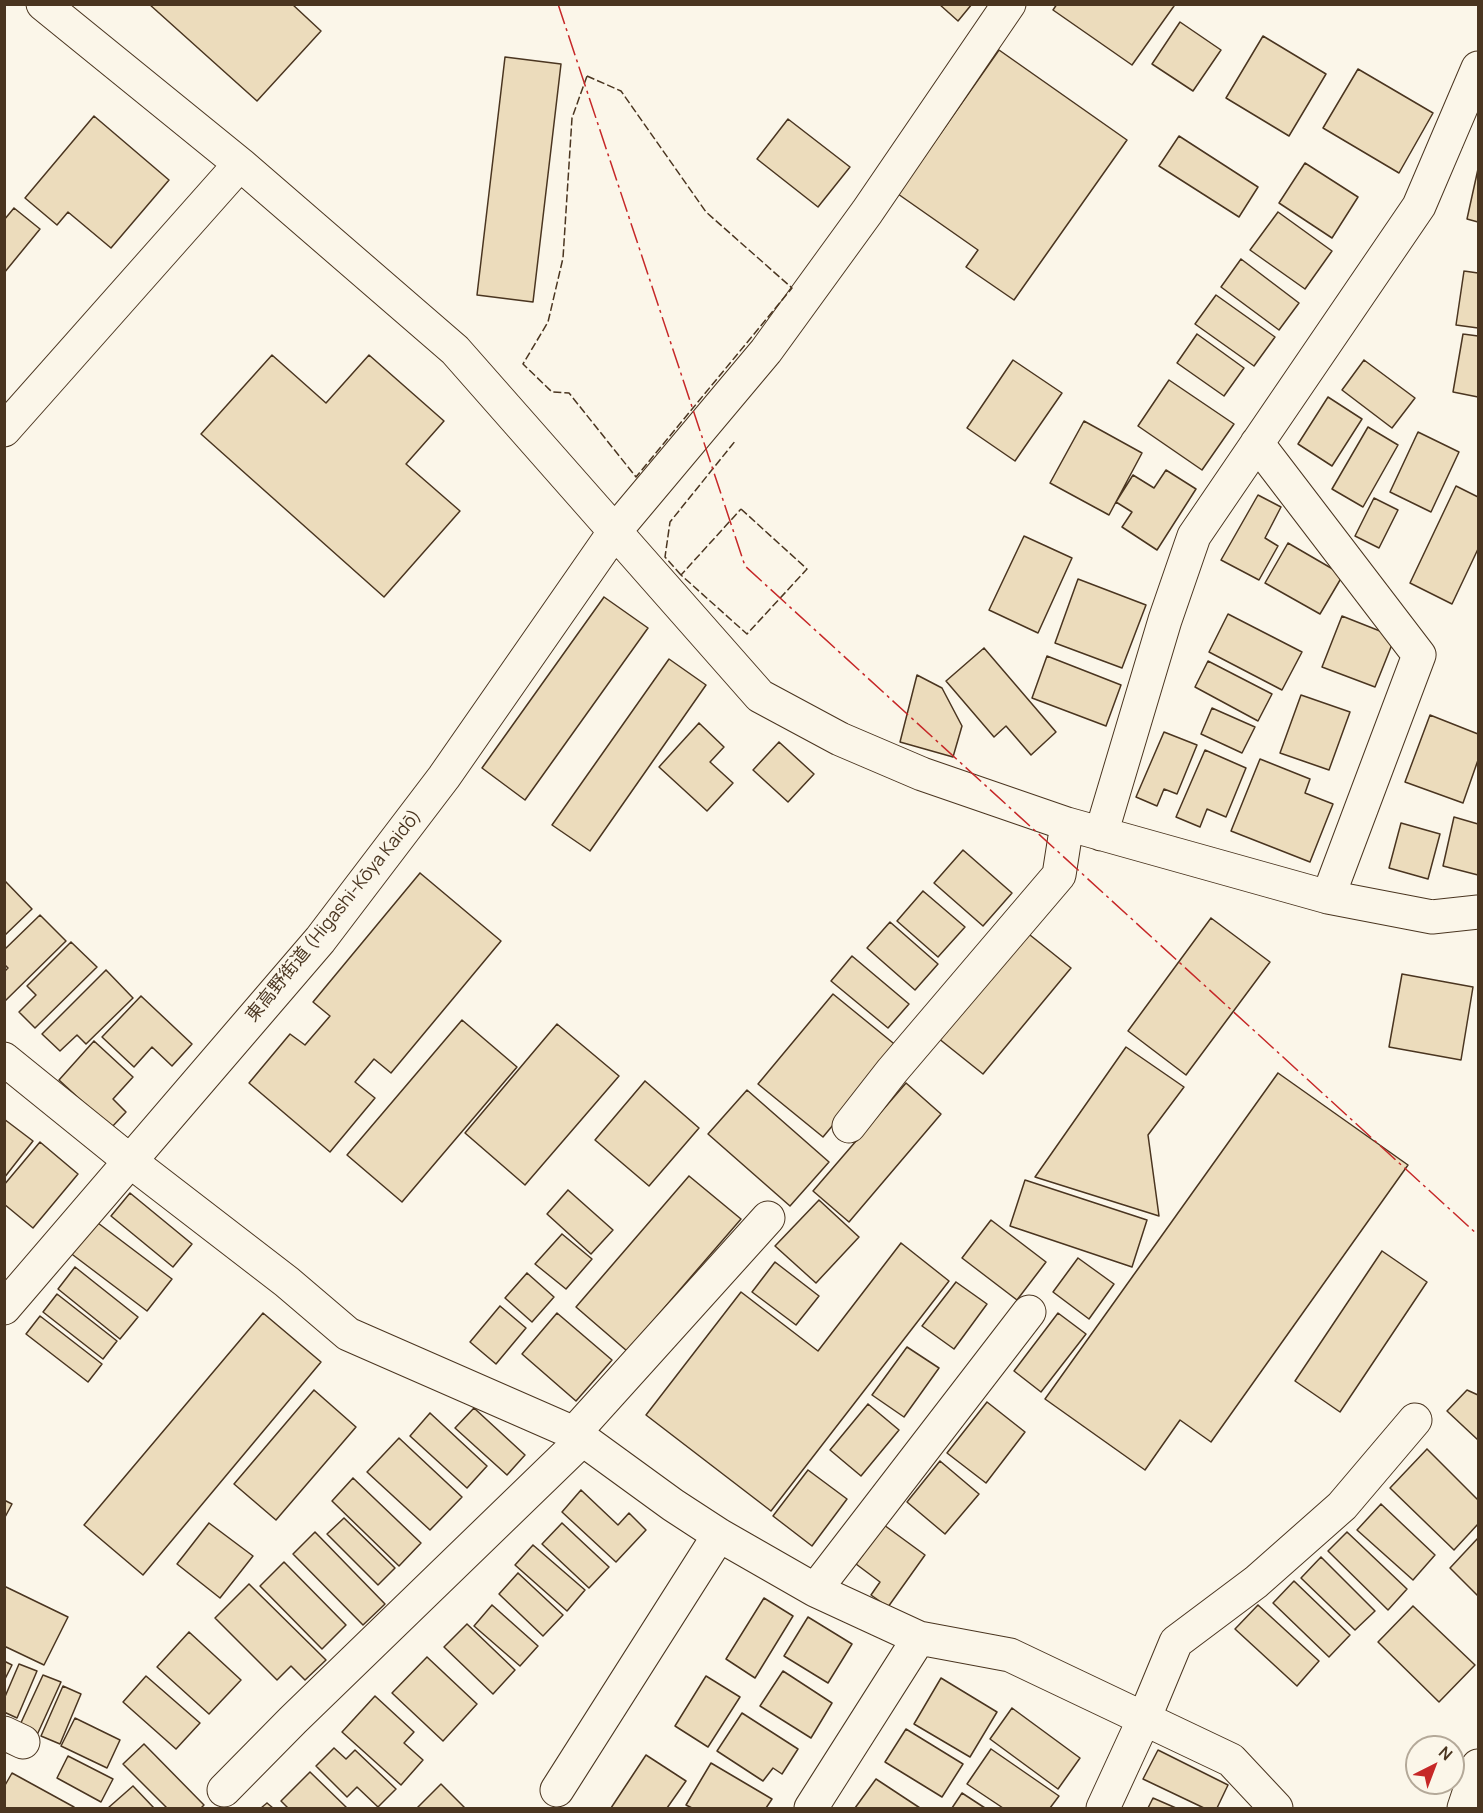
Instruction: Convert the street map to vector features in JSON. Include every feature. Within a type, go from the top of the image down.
[{"type":"street","points":[[43,4],[240,164],[455,350],[760,696],[840,739],[922,774],[1067,824],[1329,897],[1432,917],[1479,912]]},
{"type":"street","name":"東高野街道 (Higashi-Kōya Kaidō)","points":[[4,1308],[320,940],[444,777],[615,531],[766,351],[867,212],[1009,4]]},
{"type":"street","points":[[1101,834],[1165,620],[1194,536],[1419,206],[1479,69]]},
{"type":"street","points":[[4,430],[240,164]]},
{"type":"street","points":[[1257,443],[1419,655],[1329,897]]},
{"type":"street","points":[[849,1126],[892,1071],[1059,875],[1067,824]]},
{"type":"street","points":[[4,1059],[130,1161],[287,1282],[348,1334],[578,1437],[719,1535],[815,1590],[919,1638],[1010,1655],[1231,1760],[1276,1809]]},
{"type":"street","points":[[224,1790],[578,1437],[768,1218]]},
{"type":"street","points":[[815,1590],[1029,1312]]},
{"type":"street","points":[[1103,1809],[1176,1642],[1256,1582],[1342,1506],[1415,1420]]},
{"type":"street","points":[[557,1790],[719,1535]]},
{"type":"street","points":[[810,1809],[919,1638]]},
{"type":"street","points":[[1464,1809],[1479,1766]]},
{"type":"building","points":[[149,4],[292,4],[321,31],[257,101]]},
{"type":"building","points":[[939,4],[972,4],[958,21]]},
{"type":"building","points":[[1057,4],[1172,4],[1174,6],[1132,65],[1053,10]]},
{"type":"building","points":[[1180,22],[1221,50],[1193,91],[1152,64]]},
{"type":"building","points":[[1263,36],[1326,74],[1289,136],[1226,98]]},
{"type":"building","points":[[999,50],[1127,140],[1014,300],[966,267],[978,250],[898,194]]},
{"type":"building","points":[[505,57],[561,64],[533,302],[477,295]]},
{"type":"building","points":[[1358,69],[1433,113],[1399,173],[1323,128]]},
{"type":"building","points":[[94,116],[169,180],[111,248],[68,212],[57,225],[25,198]]},
{"type":"building","points":[[788,119],[850,167],[818,207],[757,159]]},
{"type":"building","points":[[1179,136],[1258,187],[1239,217],[1159,166]]},
{"type":"building","points":[[1305,163],[1358,197],[1332,238],[1279,203]]},
{"type":"building","points":[[1478,169],[1478,222],[1467,219]]},
{"type":"building","points":[[14,208],[40,229],[4,273],[4,220]]},
{"type":"building","points":[[1278,212],[1332,251],[1305,289],[1250,250]]},
{"type":"building","points":[[1241,259],[1299,303],[1279,330],[1221,287]]},
{"type":"building","points":[[1464,271],[1478,273],[1478,328],[1456,325]]},
{"type":"building","points":[[1216,295],[1275,337],[1254,366],[1195,324]]},
{"type":"building","points":[[1197,334],[1244,368],[1224,396],[1177,363]]},
{"type":"building","points":[[1463,334],[1478,336],[1478,397],[1453,392]]},
{"type":"building","points":[[272,355],[326,403],[369,355],[444,421],[406,464],[460,511],[384,597],[201,434]]},
{"type":"building","points":[[1013,360],[1062,393],[1015,461],[967,428]]},
{"type":"building","points":[[1364,360],[1415,398],[1392,428],[1342,390]]},
{"type":"building","points":[[1169,380],[1234,424],[1202,470],[1138,426]]},
{"type":"building","points":[[1328,397],[1362,419],[1332,466],[1298,444]]},
{"type":"building","points":[[1084,421],[1142,453],[1109,515],[1050,483]]},
{"type":"building","points":[[1368,427],[1398,445],[1363,507],[1332,489]]},
{"type":"building","points":[[1418,432],[1459,452],[1431,512],[1390,492]]},
{"type":"building","points":[[1166,470],[1196,489],[1157,550],[1122,527],[1132,512],[1116,502],[1133,475],[1154,488]]},
{"type":"building","points":[[1456,486],[1478,497],[1478,549],[1452,604],[1410,583]]},
{"type":"building","points":[[1258,495],[1281,507],[1265,538],[1278,546],[1259,580],[1221,560]]},
{"type":"building","points":[[1374,498],[1398,510],[1379,548],[1355,536]]},
{"type":"building","points":[[1024,536],[1072,558],[1038,633],[989,610]]},
{"type":"building","points":[[1288,543],[1343,575],[1320,614],[1265,583]]},
{"type":"building","points":[[1078,579],[1146,605],[1122,668],[1055,643]]},
{"type":"building","points":[[604,597],[648,628],[525,800],[482,768]]},
{"type":"building","points":[[1228,614],[1302,652],[1282,690],[1209,652]]},
{"type":"building","points":[[1342,616],[1395,637],[1375,687],[1322,667]]},
{"type":"building","points":[[984,648],[1056,732],[1031,755],[1006,726],[994,737],[946,681]]},
{"type":"building","points":[[1047,656],[1121,685],[1106,726],[1032,698]]},
{"type":"building","points":[[669,659],[706,685],[590,851],[552,825]]},
{"type":"building","points":[[1208,661],[1272,694],[1258,721],[1195,687]]},
{"type":"building","points":[[917,675],[942,688],[962,726],[953,757],[900,742]]},
{"type":"building","points":[[1301,695],[1350,712],[1329,770],[1280,753]]},
{"type":"building","points":[[1212,708],[1255,727],[1242,753],[1201,734]]},
{"type":"building","points":[[1430,715],[1478,734],[1478,760],[1463,803],[1405,782]]},
{"type":"building","points":[[699,723],[724,747],[710,762],[733,783],[707,811],[659,767]]},
{"type":"building","points":[[1164,732],[1197,745],[1177,794],[1164,789],[1157,806],[1136,797]]},
{"type":"building","points":[[779,742],[814,774],[788,802],[753,770]]},
{"type":"building","points":[[1205,750],[1246,768],[1226,817],[1207,809],[1200,827],[1176,817]]},
{"type":"building","points":[[1260,759],[1310,779],[1305,793],[1333,804],[1310,862],[1231,831]]},
{"type":"building","points":[[1454,817],[1478,824],[1478,875],[1443,866]]},
{"type":"building","points":[[1401,823],[1440,834],[1428,879],[1389,868]]},
{"type":"building","points":[[963,850],[1012,893],[983,926],[934,883]]},
{"type":"building","points":[[420,873],[501,941],[391,1073],[374,1059],[355,1082],[375,1098],[330,1152],[249,1083],[290,1034],[305,1045],[330,1016],[313,1002]]},
{"type":"building","points":[[6,882],[32,909],[4,936],[4,884]]},
{"type":"building","points":[[923,891],[965,927],[938,957],[897,921]]},
{"type":"building","points":[[40,915],[66,941],[4,1002],[4,972],[8,968],[4,964],[4,950]]},
{"type":"building","points":[[1211,918],[1270,962],[1186,1075],[1128,1031]]},
{"type":"building","points":[[890,922],[938,964],[915,990],[867,948]]},
{"type":"building","points":[[1025,931],[1071,968],[983,1074],[938,1038]]},
{"type":"building","points":[[71,942],[97,967],[35,1028],[19,1012],[36,995],[27,986]]},
{"type":"building","points":[[852,956],[909,1004],[888,1028],[831,981]]},
{"type":"building","points":[[106,970],[133,998],[86,1044],[77,1035],[60,1051],[42,1034]]},
{"type":"building","points":[[1402,974],[1473,987],[1461,1060],[1389,1047]]},
{"type":"building","points":[[833,994],[898,1047],[823,1137],[758,1084]]},
{"type":"building","points":[[141,996],[192,1044],[172,1066],[152,1047],[134,1067],[102,1037]]},
{"type":"building","points":[[462,1020],[517,1067],[402,1202],[347,1155]]},
{"type":"building","points":[[557,1024],[619,1076],[525,1185],[465,1133]]},
{"type":"building","points":[[94,1041],[133,1077],[113,1099],[126,1112],[111,1128],[59,1080]]},
{"type":"building","points":[[1126,1047],[1184,1087],[1148,1135],[1159,1216],[1035,1177]]},
{"type":"building","points":[[1278,1073],[1408,1165],[1211,1442],[1180,1420],[1145,1470],[1045,1399]]},
{"type":"building","points":[[645,1081],[699,1128],[649,1186],[595,1140]]},
{"type":"building","points":[[906,1083],[941,1114],[849,1222],[813,1191]]},
{"type":"building","points":[[747,1090],[829,1162],[790,1206],[708,1134]]},
{"type":"building","points":[[4,1119],[33,1141],[4,1178]]},
{"type":"building","points":[[40,1142],[78,1174],[33,1228],[4,1204],[4,1185]]},
{"type":"building","points":[[689,1176],[741,1219],[627,1351],[576,1307]]},
{"type":"building","points":[[1025,1180],[1147,1220],[1132,1267],[1010,1226]]},
{"type":"building","points":[[568,1190],[613,1230],[591,1254],[547,1214]]},
{"type":"building","points":[[130,1193],[192,1244],[173,1267],[111,1216]]},
{"type":"building","points":[[819,1200],[859,1237],[816,1283],[775,1246]]},
{"type":"building","points":[[94,1220],[172,1279],[147,1311],[69,1252]]},
{"type":"building","points":[[991,1220],[1046,1262],[1017,1300],[962,1258]]},
{"type":"building","points":[[562,1234],[592,1259],[566,1289],[535,1264]]},
{"type":"building","points":[[901,1243],[949,1281],[771,1511],[646,1415],[741,1292],[818,1351]]},
{"type":"building","points":[[1382,1251],[1427,1282],[1340,1412],[1295,1381]]},
{"type":"building","points":[[1078,1258],[1114,1284],[1089,1319],[1053,1292]]},
{"type":"building","points":[[775,1262],[819,1296],[796,1325],[752,1292]]},
{"type":"building","points":[[75,1267],[138,1317],[120,1339],[58,1289]]},
{"type":"building","points":[[527,1273],[554,1297],[532,1322],[505,1298]]},
{"type":"building","points":[[956,1282],[987,1304],[954,1349],[922,1326]]},
{"type":"building","points":[[57,1294],[117,1341],[103,1359],[43,1312]]},
{"type":"building","points":[[500,1306],[526,1328],[496,1364],[470,1342]]},
{"type":"building","points":[[263,1313],[321,1362],[143,1575],[84,1525]]},
{"type":"building","points":[[557,1313],[612,1360],[576,1401],[522,1354]]},
{"type":"building","points":[[1058,1313],[1086,1334],[1041,1392],[1014,1371]]},
{"type":"building","points":[[40,1316],[102,1364],[88,1382],[26,1334]]},
{"type":"building","points":[[907,1347],[939,1368],[904,1417],[872,1395]]},
{"type":"building","points":[[314,1390],[356,1427],[276,1520],[234,1484]]},
{"type":"building","points":[[1467,1390],[1478,1395],[1478,1440],[1447,1411]]},
{"type":"building","points":[[987,1402],[1025,1432],[986,1483],[947,1453]]},
{"type":"building","points":[[868,1404],[899,1430],[861,1476],[830,1450]]},
{"type":"building","points":[[474,1408],[525,1455],[507,1475],[455,1428]]},
{"type":"building","points":[[430,1413],[487,1466],[467,1488],[410,1436]]},
{"type":"building","points":[[399,1438],[462,1497],[430,1530],[367,1472]]},
{"type":"building","points":[[1427,1449],[1478,1500],[1478,1524],[1454,1550],[1390,1488]]},
{"type":"building","points":[[940,1461],[979,1494],[945,1534],[907,1502]]},
{"type":"building","points":[[808,1470],[847,1499],[812,1546],[773,1516]]},
{"type":"building","points":[[353,1478],[421,1543],[399,1566],[332,1501]]},
{"type":"building","points":[[581,1490],[618,1525],[629,1513],[646,1530],[616,1562],[562,1512]]},
{"type":"building","points":[[4,1500],[12,1504],[4,1519]]},
{"type":"building","points":[[1381,1504],[1435,1555],[1413,1580],[1357,1530]]},
{"type":"building","points":[[344,1518],[395,1568],[378,1585],[327,1534]]},
{"type":"building","points":[[209,1523],[253,1556],[220,1598],[177,1564]]},
{"type":"building","points":[[562,1523],[609,1567],[589,1588],[542,1544]]},
{"type":"building","points":[[884,1525],[925,1555],[888,1607],[871,1595],[880,1582],[856,1564]]},
{"type":"building","points":[[315,1532],[385,1604],[363,1625],[293,1554]]},
{"type":"building","points":[[1347,1532],[1407,1589],[1388,1610],[1328,1551]]},
{"type":"building","points":[[1478,1538],[1478,1596],[1450,1568]]},
{"type":"building","points":[[533,1545],[585,1590],[567,1611],[515,1565]]},
{"type":"building","points":[[1321,1557],[1375,1611],[1355,1630],[1301,1578]]},
{"type":"building","points":[[284,1562],[346,1625],[322,1649],[260,1586]]},
{"type":"building","points":[[518,1573],[563,1615],[543,1636],[499,1594]]},
{"type":"building","points":[[1294,1581],[1350,1635],[1329,1657],[1273,1603]]},
{"type":"building","points":[[249,1584],[326,1660],[305,1680],[291,1666],[277,1680],[215,1618]]},
{"type":"building","points":[[4,1586],[68,1617],[44,1665],[4,1646]]},
{"type":"building","points":[[764,1598],[793,1616],[755,1678],[726,1659]]},
{"type":"building","points":[[492,1605],[538,1646],[520,1666],[474,1626]]},
{"type":"building","points":[[1258,1605],[1319,1661],[1297,1686],[1235,1629]]},
{"type":"building","points":[[1413,1606],[1475,1665],[1439,1702],[1378,1642]]},
{"type":"building","points":[[808,1617],[852,1644],[828,1683],[784,1656]]},
{"type":"building","points":[[467,1624],[515,1670],[493,1694],[444,1647]]},
{"type":"building","points":[[189,1632],[241,1680],[209,1714],[157,1667]]},
{"type":"building","points":[[427,1657],[477,1704],[443,1741],[392,1693]]},
{"type":"building","points":[[4,1661],[12,1665],[4,1681]]},
{"type":"building","points":[[19,1664],[37,1671],[17,1718],[4,1712],[4,1699]]},
{"type":"building","points":[[783,1671],[832,1703],[811,1738],[760,1706]]},
{"type":"building","points":[[43,1675],[61,1682],[37,1735],[19,1727]]},
{"type":"building","points":[[146,1676],[200,1723],[176,1749],[123,1702]]},
{"type":"building","points":[[706,1676],[740,1697],[708,1747],[675,1726]]},
{"type":"building","points":[[941,1678],[997,1712],[970,1757],[914,1724]]},
{"type":"building","points":[[63,1686],[81,1694],[60,1744],[41,1736]]},
{"type":"building","points":[[375,1696],[414,1732],[404,1743],[423,1760],[401,1785],[342,1732]]},
{"type":"building","points":[[1012,1708],[1080,1758],[1058,1789],[990,1739]]},
{"type":"building","points":[[742,1713],[798,1749],[782,1774],[773,1768],[763,1781],[717,1751]]},
{"type":"building","points":[[75,1718],[120,1740],[107,1768],[61,1746]]},
{"type":"building","points":[[906,1729],[963,1764],[942,1797],[885,1762]]},
{"type":"building","points":[[144,1744],[204,1805],[201,1808],[167,1808],[123,1764]]},
{"type":"building","points":[[334,1748],[346,1759],[355,1750],[396,1789],[378,1807],[357,1787],[347,1797],[316,1766]]},
{"type":"building","points":[[991,1749],[1059,1796],[1050,1808],[1003,1808],[967,1784]]},
{"type":"building","points":[[1158,1750],[1228,1785],[1217,1808],[1204,1808],[1143,1779]]},
{"type":"building","points":[[646,1755],[686,1781],[667,1808],[611,1808]]},
{"type":"building","points":[[68,1756],[113,1779],[101,1802],[57,1778]]},
{"type":"building","points":[[711,1763],[772,1799],[766,1808],[692,1808],[686,1805]]},
{"type":"building","points":[[310,1772],[347,1808],[288,1808],[281,1801]]},
{"type":"building","points":[[12,1773],[74,1808],[4,1808],[4,1787]]},
{"type":"building","points":[[876,1779],[920,1808],[855,1808]]},
{"type":"building","points":[[441,1784],[465,1808],[417,1808]]},
{"type":"building","points":[[133,1786],[154,1808],[108,1808]]},
{"type":"building","points":[[962,1793],[985,1808],[952,1808]]},
{"type":"building","points":[[1153,1798],[1176,1808],[1148,1808]]},
{"type":"building","points":[[267,1803],[273,1808],[261,1808]]},
{"type":"fence","points":[[587,76],[621,91],[706,212],[792,288],[636,477],[569,393],[552,392],[523,364],[548,322],[563,258],[572,118],[587,76]]},
{"type":"fence","points":[[681,575],[665,557],[670,522],[736,440]]},
{"type":"fence","points":[[741,509],[807,569],[747,634],[681,575],[741,509]]},
{"type":"power","points":[[558,4],[745,566],[1478,1235]]}]
